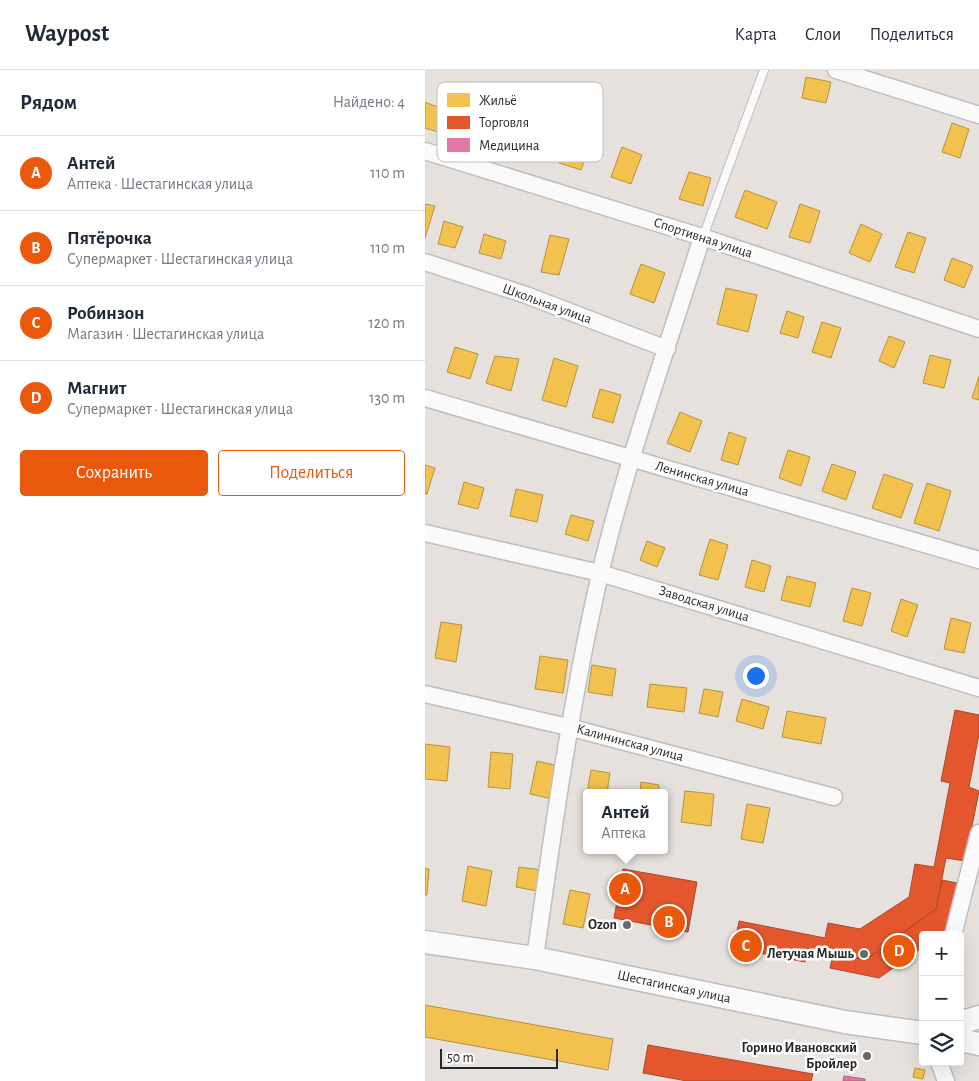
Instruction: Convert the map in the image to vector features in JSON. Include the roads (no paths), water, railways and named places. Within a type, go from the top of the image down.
[{"type":"main road","name":"Шестагинская улица","points":[[425,942],[535,958],[845,1022],[919,1032]]},
{"type":"main road","points":[[964,1022],[979,1017]]},
{"type":"main road","points":[[964,1041],[979,1044]]},
{"type":"street","points":[[837,70],[979,115]]},
{"type":"street","name":"Спортивная улица","points":[[425,151],[437,155]]},
{"type":"street","name":"Спортивная улица","points":[[461,162],[703,237],[979,328]]},
{"type":"street","points":[[535,958],[557,800],[564,767],[568,727],[600,572],[633,459],[703,237]]},
{"type":"street","name":"Школьная улица","points":[[425,262],[526,295],[667,349]]},
{"type":"street","name":"Ленинская улица","points":[[425,398],[979,560]]},
{"type":"street","name":"Заводская улица","points":[[425,533],[600,572],[979,688]]},
{"type":"street","name":"Калининская улица","points":[[425,694],[568,727],[834,797]]},
{"type":"street","points":[[954,931],[973,879],[979,833]]},
{"type":"street","points":[[940,1066],[946,1081]]},
{"type":"lane","points":[[703,237],[764,70]]},
{"type":"place","name":"Антей","points":[[625,889]]},
{"type":"place","name":"Пятёрочка","points":[[669,922]]},
{"type":"place","name":"Ozon","points":[[627,925]]},
{"type":"place","name":"Робинзон","points":[[746,946]]},
{"type":"place","name":"Магнит","points":[[899,951]]},
{"type":"place","name":"Летучая Мышь","points":[[864,954]]},
{"type":"place","name":"Горино Ивановский Бройлер","points":[[867,1056]]}]
